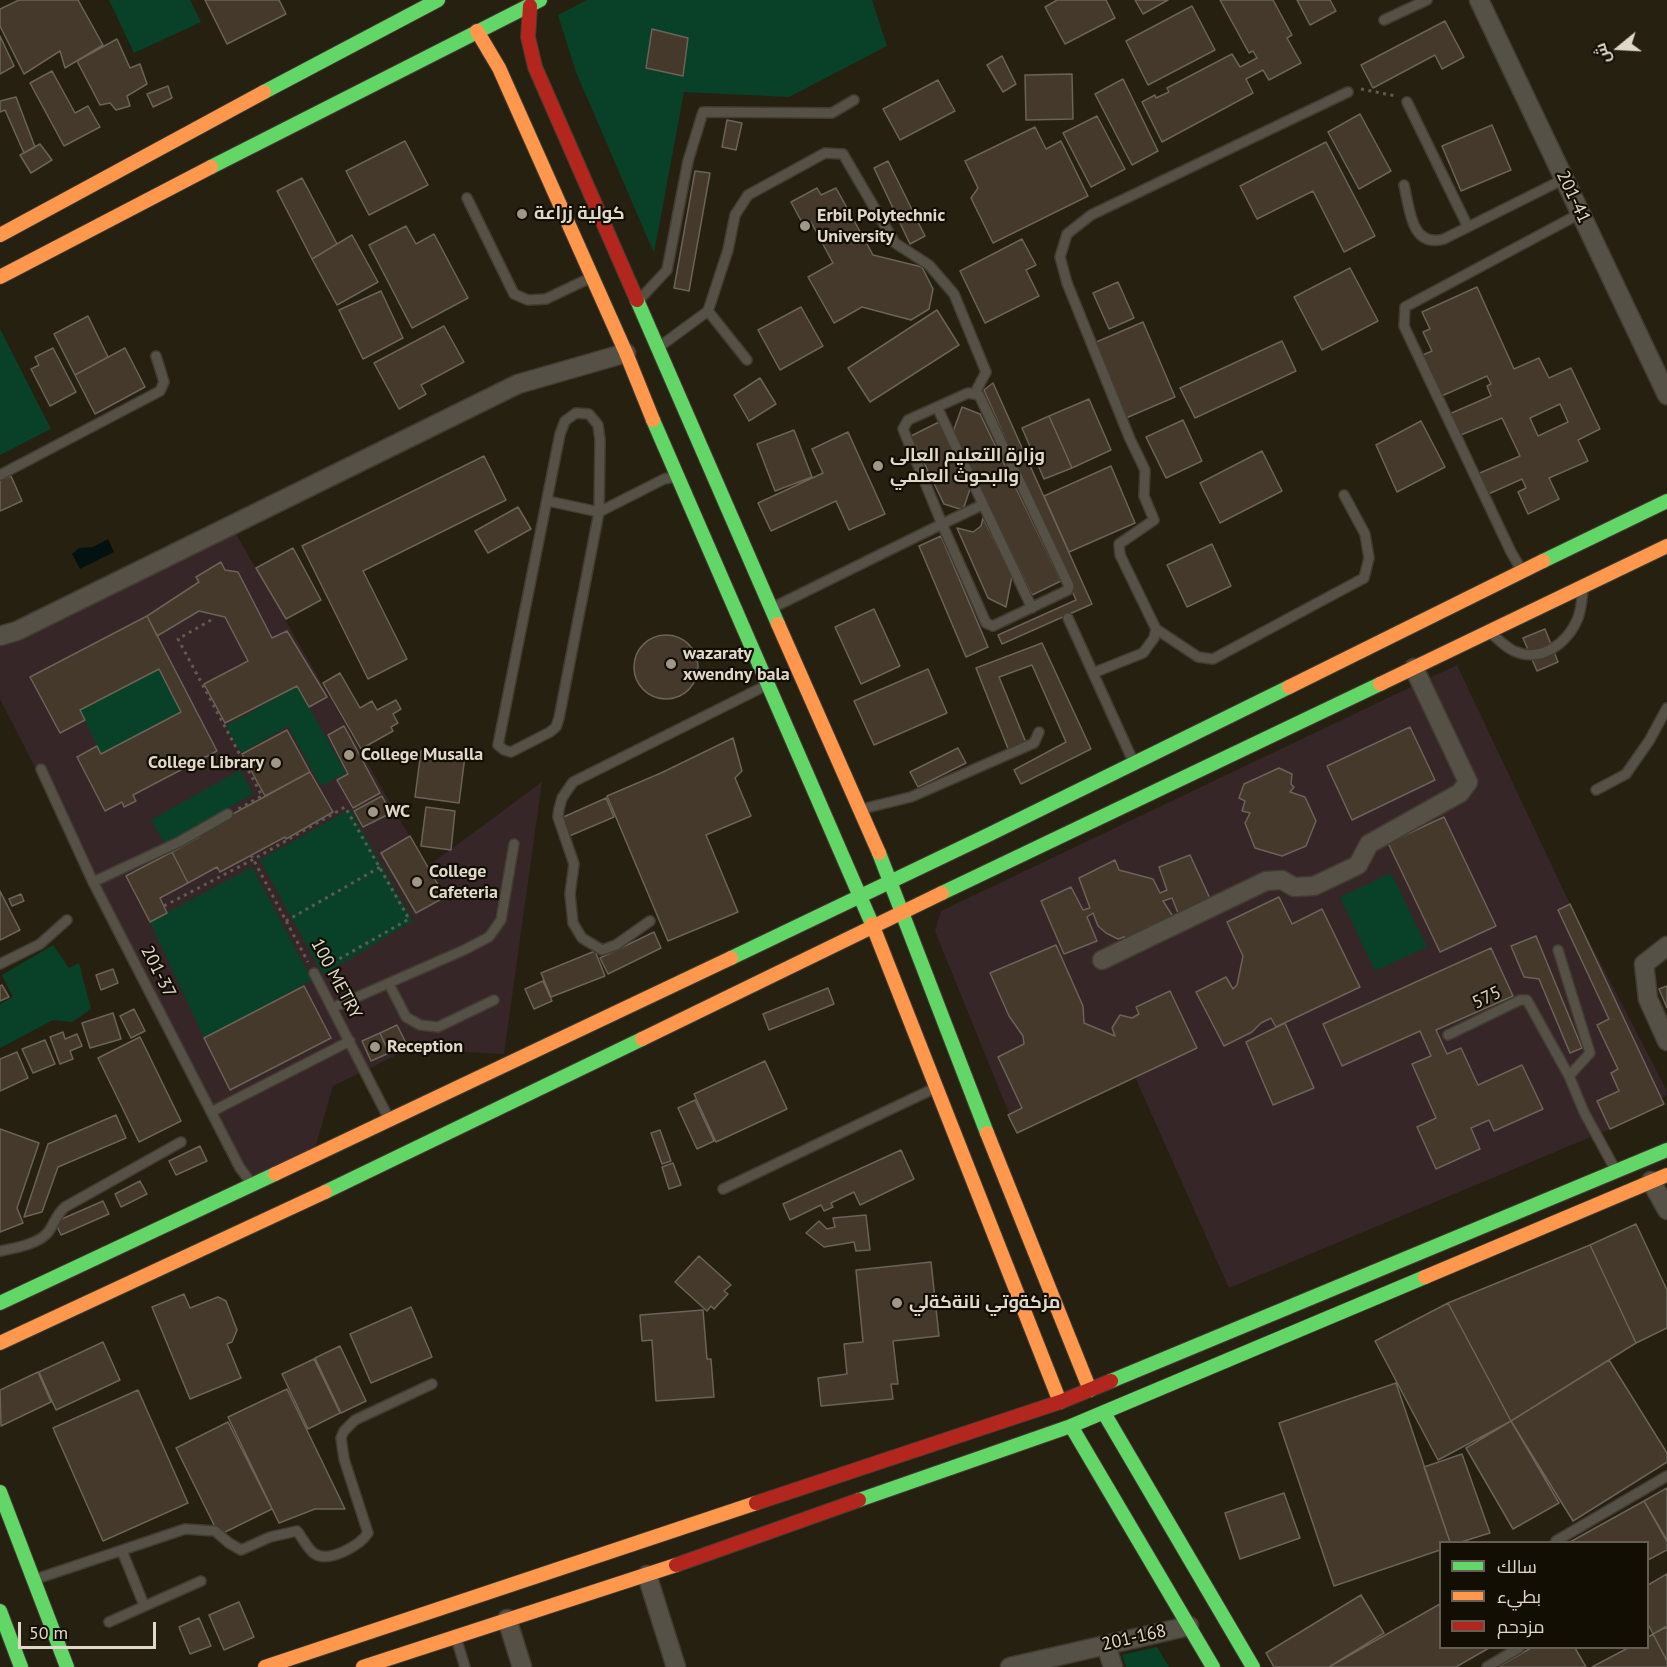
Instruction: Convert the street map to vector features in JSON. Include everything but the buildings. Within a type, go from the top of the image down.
[{"type":"main road","points":[[0,235],[346,46],[438,0]]},
{"type":"main road","points":[[0,276],[535,3]]},
{"type":"main road","points":[[499,68],[503,61],[521,54],[528,38],[535,3]]},
{"type":"main road","points":[[477,31],[499,68],[626,353],[667,410],[699,442],[891,882],[936,1005],[1090,1390]]},
{"type":"main road","points":[[521,54],[638,302],[657,348],[667,410],[670,458],[861,896],[1060,1402]]},
{"type":"main road","points":[[670,458],[682,445],[699,442]]},
{"type":"main road","points":[[0,1303],[891,882],[1134,764],[1473,594],[1667,501]]},
{"type":"main road","points":[[0,1343],[360,1176],[873,926],[1414,668],[1484,623],[1584,585],[1667,546]]},
{"type":"main road","points":[[1473,594],[1484,623]]},
{"type":"main road","points":[[265,1667],[1060,1402],[1667,1150]]},
{"type":"main road","points":[[363,1667],[647,1575],[1071,1426],[1659,1178]]},
{"type":"main road","points":[[1050,1378],[1061,1385],[1074,1382],[1078,1377],[1079,1364]]},
{"type":"main road","points":[[1104,1413],[1253,1667]]},
{"type":"main road","points":[[1071,1426],[1213,1667]]},
{"type":"main road","points":[[1087,1453],[1085,1445],[1093,1431],[1101,1428],[1116,1434]]},
{"type":"main road","points":[[0,1492],[67,1667]]},
{"type":"main road","points":[[0,1611],[21,1667]]},
{"type":"street","name":"201-41","points":[[1479,0],[1667,395]]},
{"type":"street","points":[[0,636],[17,631],[518,384],[626,353]]},
{"type":"street","points":[[1102,960],[1266,881],[1282,880],[1294,887],[1314,886],[1358,865],[1369,844],[1461,793],[1468,782],[1414,668]]},
{"type":"street","points":[[1667,946],[1644,964],[1648,999],[1667,1041]]},
{"type":"street","points":[[1659,1178],[1667,1210]]},
{"type":"street","points":[[647,1575],[676,1667]]},
{"type":"street","points":[[507,1619],[522,1667]]},
{"type":"street","name":"201-168","points":[[1010,1667],[1189,1626]]},
{"type":"street","points":[[1106,1645],[1113,1667]]},
{"type":"lane","points":[[1384,20],[1427,0]]},
{"type":"lane","points":[[1344,495],[1365,534],[1370,558],[1364,578],[1212,659],[1198,657],[1156,629],[1120,555],[1119,544],[1154,520],[1144,496],[1145,470],[1130,439],[1067,283],[1060,257],[1066,234],[1091,215],[1348,92]]},
{"type":"lane","points":[[638,302],[667,270],[688,161],[703,112],[832,113],[854,100]]},
{"type":"lane","points":[[1407,102],[1468,227]]},
{"type":"lane","points":[[657,348],[708,311],[728,249],[735,215],[748,195],[825,153],[843,154],[895,243],[929,265],[954,294],[986,372],[975,393]]},
{"type":"lane","points":[[1404,185],[1413,221],[1421,237],[1432,242],[1444,239],[1564,179]]},
{"type":"lane","points":[[467,198],[514,294],[528,300],[546,299],[592,277]]},
{"type":"lane","points":[[1522,571],[1404,326],[1405,307],[1581,213]]},
{"type":"lane","points":[[708,311],[747,360]]},
{"type":"lane","points":[[0,475],[160,391],[164,382],[156,356]]},
{"type":"lane","points":[[968,393],[979,395],[1069,586],[1068,590],[993,626],[987,623],[942,524],[903,429],[908,420],[937,407],[968,393]]},
{"type":"lane","points":[[937,407],[1032,608]]},
{"type":"lane","points":[[576,413],[589,414],[598,425],[600,440],[598,512],[556,727],[511,752],[498,745],[543,516],[548,501],[560,434],[565,421],[576,413]]},
{"type":"lane","points":[[548,501],[598,512],[664,479],[678,477]]},
{"type":"lane","points":[[771,609],[982,505]]},
{"type":"lane","points":[[1484,623],[1511,649],[1526,655],[1541,654],[1560,645],[1572,630],[1579,616],[1584,585]]},
{"type":"lane","points":[[1068,618],[1134,764]]},
{"type":"lane","points":[[1093,673],[1143,653],[1154,638],[1156,629]]},
{"type":"lane","points":[[650,921],[616,945],[602,950],[582,938],[573,923],[570,894],[574,864],[558,817],[562,798],[573,782],[768,685]]},
{"type":"lane","points":[[1596,790],[1626,774],[1649,741],[1667,708]]},
{"type":"lane","points":[[859,810],[911,797],[1014,753],[1034,743],[1039,732]]},
{"type":"lane","name":"201-37","points":[[41,769],[93,882],[240,1168],[252,1185]]},
{"type":"lane","points":[[93,882],[179,842],[228,814]]},
{"type":"lane","points":[[332,1008],[489,937],[501,920],[514,844]]},
{"type":"lane","points":[[0,964],[40,944],[67,920]]},
{"type":"lane","points":[[1558,950],[1590,1053],[1569,1076],[1584,1112],[1615,1170]]},
{"type":"lane","name":"100 METRY","points":[[314,973],[389,1120]]},
{"type":"lane","points":[[389,984],[406,1017],[420,1025],[438,1027],[494,1000]]},
{"type":"lane","name":"575","points":[[1448,1035],[1520,1000],[1527,1000],[1569,1076]]},
{"type":"lane","points":[[211,1112],[350,1041]]},
{"type":"lane","points":[[723,1189],[936,1087]]},
{"type":"lane","points":[[0,1251],[44,1237],[56,1214],[65,1207],[181,1142]]},
{"type":"lane","points":[[34,1580],[185,1529],[214,1531],[241,1550],[270,1537],[297,1531],[314,1553],[325,1556],[335,1555],[362,1542],[368,1533],[344,1459],[341,1438],[344,1431],[355,1420],[432,1384]]},
{"type":"lane","points":[[1556,1541],[1667,1476]]},
{"type":"lane","points":[[122,1551],[144,1605]]},
{"type":"lane","points":[[109,1622],[201,1581]]},
{"type":"lane","points":[[456,1635],[465,1667]]},
{"type":"lane","points":[[1487,1667],[1516,1649]]},
{"type":"path","points":[[1348,92],[1360,89],[1399,96],[1407,102]]},
{"type":"path","points":[[211,620],[178,639],[262,796],[228,814]]},
{"type":"path","points":[[164,906],[345,807],[381,867],[408,919],[314,973]]},
{"type":"path","name":"100 METRY","points":[[252,857],[314,973]]},
{"type":"path","points":[[286,921],[381,867]]},
{"type":"shaded area","points":[[232,527],[427,867],[542,782],[504,1054],[409,1049],[333,1086],[313,1155],[252,1185],[240,1168],[0,699],[0,641]]},
{"type":"shaded area","points":[[108,539],[114,552],[80,569],[72,554],[79,548],[93,547]]},
{"type":"shaded area","points":[[1457,665],[1570,904],[1667,1091],[1667,1095],[1634,1118],[1610,1129],[1229,1288],[1135,1077],[1017,1133],[935,931],[941,911]]},
{"type":"green space","points":[[109,0],[190,0],[201,22],[134,53]]},
{"type":"green space","points":[[587,0],[872,0],[887,46],[789,97],[684,92],[654,253],[576,72],[558,15]]},
{"type":"green space","points":[[0,329],[51,429],[0,455]]},
{"type":"green space","points":[[159,669],[181,712],[101,754],[80,710]]},
{"type":"green space","points":[[297,686],[346,773],[321,786],[288,726],[241,753],[226,726]]},
{"type":"green space","points":[[240,770],[253,794],[165,844],[151,820]]},
{"type":"green space","points":[[350,809],[413,921],[323,975],[260,860]]},
{"type":"green space","points":[[252,867],[312,980],[204,1038],[150,922]]},
{"type":"green space","points":[[1391,873],[1427,947],[1375,971],[1340,897]]},
{"type":"green space","points":[[53,945],[69,968],[79,963],[91,1009],[72,1022],[53,1020],[0,1048],[0,1004],[13,997],[2,975]]},
{"type":"green space","points":[[1157,1647],[1169,1667],[1126,1667],[1122,1655]]},
{"type":"traffic: fast","points":[[264,92],[438,0]]},
{"type":"traffic: fast","points":[[211,167],[540,0]]},
{"type":"traffic: fast","points":[[637,300],[778,624]]},
{"type":"traffic: fast","points":[[653,420],[872,924]]},
{"type":"traffic: fast","points":[[1543,561],[1667,501]]},
{"type":"traffic: fast","points":[[942,893],[1380,684]]},
{"type":"traffic: fast","points":[[731,958],[1289,687]]},
{"type":"traffic: fast","points":[[879,853],[987,1133]]},
{"type":"traffic: fast","points":[[325,1192],[642,1039]]},
{"type":"traffic: fast","points":[[1111,1381],[1667,1150]]},
{"type":"traffic: fast","points":[[0,1303],[275,1174]]},
{"type":"traffic: fast","points":[[859,1500],[1071,1426],[1425,1277]]},
{"type":"traffic: fast","points":[[1104,1413],[1253,1667]]},
{"type":"traffic: fast","points":[[1071,1426],[1213,1667]]},
{"type":"traffic: fast","points":[[0,1492],[67,1667]]},
{"type":"traffic: fast","points":[[0,1611],[21,1667]]},
{"type":"traffic: slow","points":[[477,31],[499,68],[626,353],[653,420]]},
{"type":"traffic: slow","points":[[0,235],[264,92]]},
{"type":"traffic: slow","points":[[0,277],[211,167]]},
{"type":"traffic: slow","points":[[1380,684],[1667,546]]},
{"type":"traffic: slow","points":[[1289,687],[1543,561]]},
{"type":"traffic: slow","points":[[778,624],[879,853]]},
{"type":"traffic: slow","points":[[642,1039],[942,893]]},
{"type":"traffic: slow","points":[[872,924],[1060,1402]]},
{"type":"traffic: slow","points":[[275,1174],[731,958]]},
{"type":"traffic: slow","points":[[987,1133],[1090,1390]]},
{"type":"traffic: slow","points":[[1425,1277],[1667,1175]]},
{"type":"traffic: slow","points":[[0,1343],[325,1192]]},
{"type":"traffic: slow","points":[[265,1667],[756,1503]]},
{"type":"traffic: slow","points":[[363,1667],[676,1565]]},
{"type":"traffic: jam","points":[[530,6],[528,37],[535,67],[637,300]]},
{"type":"traffic: jam","points":[[756,1503],[1060,1402],[1111,1381]]},
{"type":"traffic: jam","points":[[676,1565],[859,1500]]},
{"type":"place","name":"كولية زراعة","points":[[522,214]]},
{"type":"place","name":"Erbil Polytechnic University","points":[[805,226]]},
{"type":"place","name":"وزارة التعليم العالى والبحوث العلمي","points":[[878,466]]},
{"type":"place","name":"wazaraty xwendny bala","points":[[671,664]]},
{"type":"place","name":"College Musalla","points":[[349,755]]},
{"type":"place","name":"College Library","points":[[276,763]]},
{"type":"place","name":"WC","points":[[373,812]]},
{"type":"place","name":"College Cafeteria","points":[[417,882]]},
{"type":"place","name":"Reception","points":[[375,1047]]},
{"type":"place","name":"مزكةوتي نانةكةلي","points":[[897,1303]]}]
